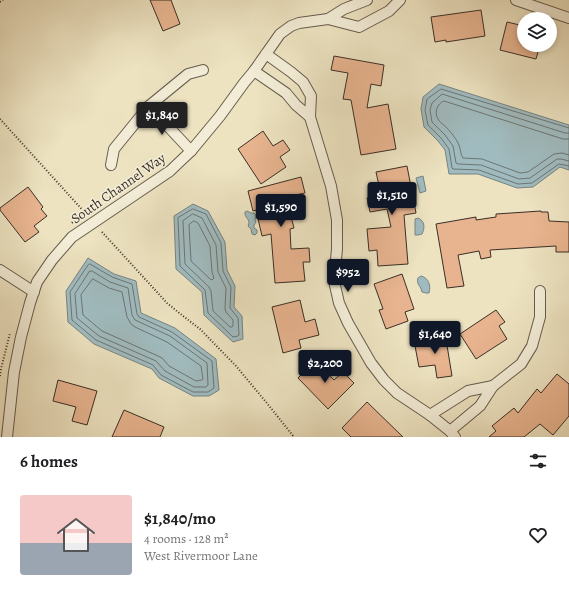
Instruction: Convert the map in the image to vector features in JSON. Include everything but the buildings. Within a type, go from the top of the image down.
[{"type":"street","name":"South Channel Way","points":[[328,19],[344,9],[367,0]]},
{"type":"street","name":"South Channel Way","points":[[7,437],[14,372],[21,337],[37,282],[52,260],[72,237],[170,171],[192,151],[254,71],[280,34],[290,26],[299,23],[328,19],[359,27],[389,11],[400,0]]},
{"type":"street","points":[[516,0],[569,18]]},
{"type":"street","points":[[266,54],[303,82],[311,96],[310,117],[331,186],[337,220],[337,249],[334,281],[339,302],[348,324],[371,363],[384,380],[397,393],[430,415],[452,434],[480,406],[493,386],[521,364],[532,346],[540,317],[540,291]]},
{"type":"street","points":[[112,165],[114,150],[149,106],[188,74],[203,70]]},
{"type":"street","points":[[254,71],[286,93],[296,105],[310,117]]},
{"type":"street","points":[[149,106],[192,151]]},
{"type":"street","points":[[0,270],[34,292]]},
{"type":"street","points":[[430,415],[468,391],[493,386]]},
{"type":"path","points":[[0,119],[85,212]]},
{"type":"path","points":[[102,232],[167,303],[200,329],[236,366],[294,437]]},
{"type":"water","points":[[439,84],[569,125],[569,170],[560,167],[533,187],[517,188],[478,174],[449,174],[445,150],[424,127],[421,109],[423,97]]},
{"type":"water","points":[[423,176],[426,191],[420,193],[416,178]]},
{"type":"water","points":[[193,204],[208,211],[225,242],[227,270],[235,286],[234,307],[242,316],[243,339],[233,342],[204,315],[202,292],[176,269],[174,216]]},
{"type":"water","points":[[247,211],[256,215],[254,228],[257,230],[257,233],[255,235],[252,234],[251,229],[248,226],[249,221],[245,214]]},
{"type":"water","points":[[418,218],[423,223],[424,229],[422,234],[415,235],[415,219]]},
{"type":"water","points":[[88,258],[114,274],[136,281],[141,313],[175,328],[216,359],[219,390],[209,396],[193,396],[159,378],[152,369],[94,344],[68,322],[66,291]]},
{"type":"water","points":[[421,276],[424,277],[429,283],[429,293],[422,292],[421,290],[418,278]]}]
